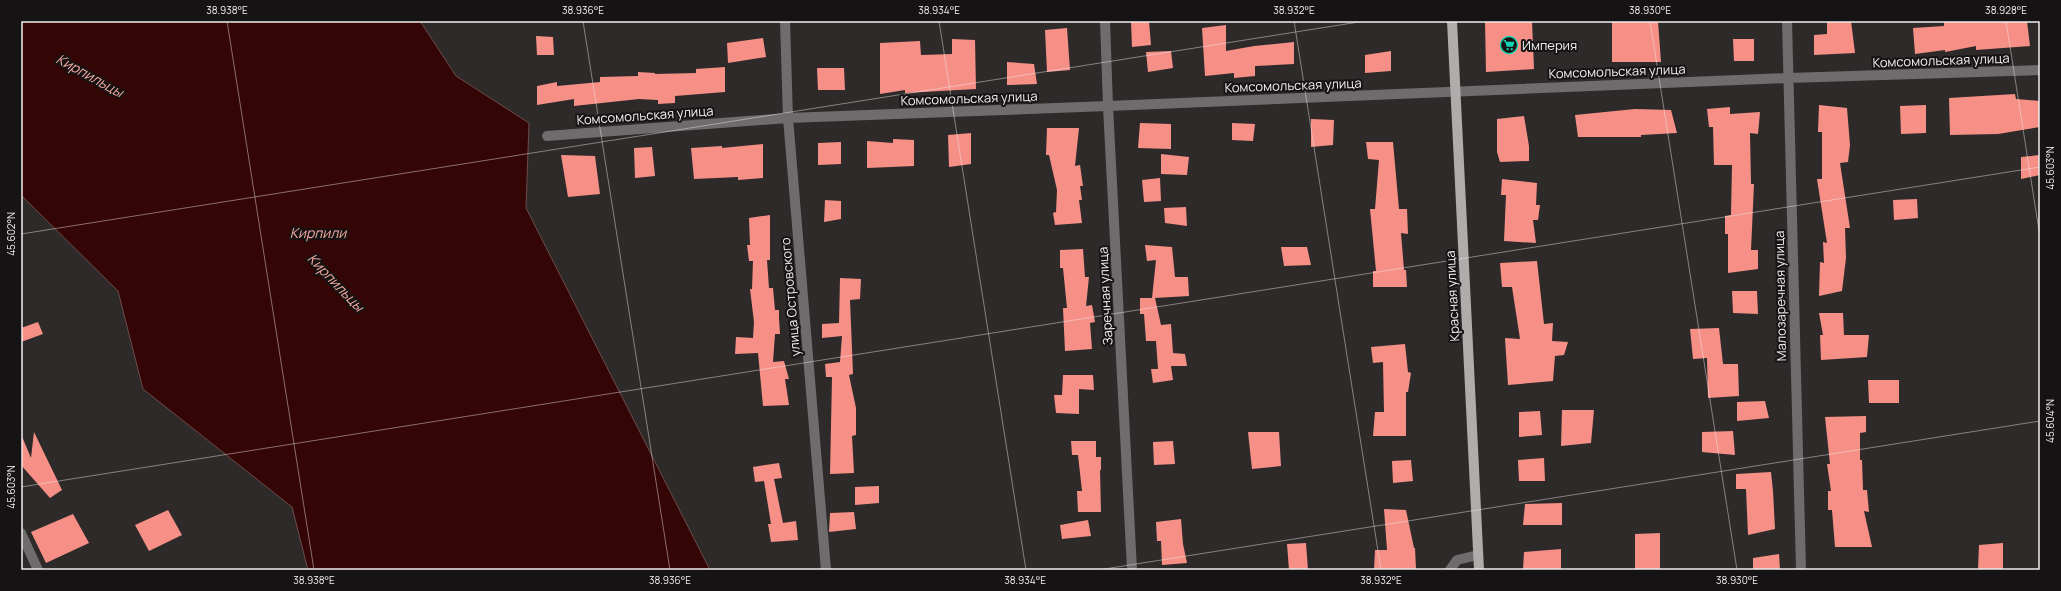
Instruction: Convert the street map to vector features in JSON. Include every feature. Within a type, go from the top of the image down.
[{"type":"main road","name":"Красная улица","points":[[1452,21],[1479,570]]},
{"type":"street","name":"улица Островского","points":[[785,21],[788,118],[826,570]]},
{"type":"street","name":"Заречная улица","points":[[1105,21],[1132,570]]},
{"type":"street","name":"Малозаречная улица","points":[[1787,21],[1801,570]]},
{"type":"street","name":"Комсомольская улица","points":[[547,136],[788,118],[1788,78],[2040,70]]},
{"type":"street","points":[[21,534],[38,570]]},
{"type":"street","points":[[1450,570],[1457,560],[1478,555]]},
{"type":"water","name":"Кирпили","points":[[21,21],[420,21],[456,76],[529,123],[526,208],[710,570],[308,570],[292,507],[143,389],[118,291],[21,195]]},
{"type":"building","points":[[1131,21],[1149,21],[1151,45],[1132,47]]},
{"type":"building","name":"Империя","points":[[1485,21],[1532,21],[1534,69],[1486,72]]},
{"type":"building","points":[[1612,21],[1658,21],[1661,62],[1612,62]]},
{"type":"building","points":[[1827,21],[1851,21],[1855,53],[1814,55],[1814,35],[1827,34]]},
{"type":"building","points":[[1944,21],[2027,21],[2030,46],[1976,50],[1976,46],[1945,52],[1945,50],[1915,54],[1913,28],[1944,26]]},
{"type":"building","points":[[1226,25],[1226,51],[1254,46],[1294,42],[1294,64],[1255,66],[1255,76],[1234,78],[1234,73],[1205,76],[1202,28]]},
{"type":"building","points":[[1067,28],[1070,70],[1047,72],[1045,30]]},
{"type":"building","points":[[536,36],[553,37],[554,55],[537,55]]},
{"type":"building","points":[[763,38],[766,57],[728,63],[727,43]]},
{"type":"building","points":[[952,39],[975,40],[976,89],[905,93],[905,90],[880,94],[880,43],[920,41],[921,55],[952,54]]},
{"type":"building","points":[[1733,39],[1754,39],[1754,61],[1734,61]]},
{"type":"building","points":[[1171,51],[1173,68],[1148,72],[1146,52]]},
{"type":"building","points":[[1391,51],[1391,71],[1365,73],[1365,55]]},
{"type":"building","points":[[1007,62],[1034,64],[1037,84],[1007,85]]},
{"type":"building","points":[[725,67],[725,92],[675,96],[675,103],[658,104],[658,100],[639,99],[574,106],[574,99],[537,105],[537,86],[557,82],[557,86],[600,82],[600,77],[638,76],[638,72],[655,74],[696,73],[696,69]]},
{"type":"building","points":[[817,68],[844,68],[845,90],[818,90]]},
{"type":"building","points":[[2015,94],[2016,99],[2040,101],[2040,127],[1998,134],[1950,135],[1949,98]]},
{"type":"building","points":[[1819,105],[1847,108],[1850,145],[1848,162],[1840,163],[1850,228],[1845,228],[1846,258],[1842,291],[1819,296],[1820,262],[1824,263],[1823,242],[1827,243],[1817,179],[1822,179],[1822,132],[1818,132]]},
{"type":"building","points":[[1926,105],[1926,133],[1901,134],[1900,106]]},
{"type":"building","points":[[1730,107],[1730,114],[1760,112],[1758,134],[1750,133],[1751,184],[1754,184],[1751,250],[1758,250],[1758,269],[1728,273],[1728,234],[1725,234],[1725,216],[1731,215],[1732,165],[1714,165],[1713,127],[1709,127],[1707,109]]},
{"type":"building","points":[[1635,109],[1671,110],[1677,133],[1641,135],[1641,137],[1578,137],[1575,115]]},
{"type":"building","points":[[1524,116],[1529,146],[1529,161],[1500,162],[1497,152],[1497,119]]},
{"type":"building","points":[[1311,119],[1334,120],[1333,145],[1311,147]]},
{"type":"building","points":[[1140,123],[1171,124],[1171,149],[1138,148]]},
{"type":"building","points":[[1232,123],[1255,124],[1253,141],[1232,140]]},
{"type":"building","points":[[1047,128],[1079,128],[1075,166],[1080,165],[1083,186],[1080,186],[1082,200],[1079,200],[1082,223],[1055,225],[1053,213],[1056,212],[1057,190],[1049,155],[1046,155]]},
{"type":"building","points":[[971,133],[971,164],[949,167],[948,135]]},
{"type":"building","points":[[893,139],[914,140],[914,166],[867,168],[867,141],[893,143]]},
{"type":"building","points":[[841,142],[841,164],[818,165],[818,143]]},
{"type":"building","points":[[1366,142],[1393,142],[1399,209],[1407,209],[1408,234],[1401,233],[1407,287],[1373,287],[1373,271],[1376,271],[1370,209],[1375,209],[1379,160],[1368,159]]},
{"type":"building","points":[[763,144],[763,178],[738,180],[738,177],[694,179],[691,148],[722,146],[722,148]]},
{"type":"building","points":[[652,147],[655,176],[635,178],[634,148]]},
{"type":"building","points":[[1161,154],[1189,157],[1187,175],[1161,174]]},
{"type":"building","points":[[561,155],[595,156],[600,194],[568,197]]},
{"type":"building","points":[[2040,155],[2040,175],[2021,179],[2021,157]]},
{"type":"building","points":[[1160,178],[1161,201],[1144,202],[1142,180]]},
{"type":"building","points":[[1502,179],[1537,183],[1536,205],[1540,205],[1538,220],[1533,220],[1536,243],[1504,241],[1506,195],[1501,195]]},
{"type":"building","points":[[1917,199],[1918,218],[1894,220],[1893,200]]},
{"type":"building","points":[[825,200],[841,201],[841,219],[824,222]]},
{"type":"building","points":[[1186,207],[1187,226],[1165,223],[1164,208]]},
{"type":"building","points":[[770,215],[770,260],[767,260],[769,288],[773,288],[775,310],[779,310],[780,334],[775,334],[773,362],[784,361],[789,379],[785,379],[789,405],[763,406],[758,353],[735,354],[736,337],[753,338],[754,322],[750,289],[752,289],[753,261],[749,261],[747,245],[750,245],[749,218]]},
{"type":"building","points":[[1145,245],[1172,247],[1175,277],[1188,277],[1189,296],[1155,298],[1161,325],[1171,324],[1173,353],[1185,354],[1187,366],[1171,366],[1173,380],[1153,383],[1151,369],[1158,369],[1156,341],[1146,341],[1144,314],[1140,314],[1140,298],[1152,298],[1156,260],[1147,261]]},
{"type":"building","points":[[1281,247],[1307,247],[1311,265],[1284,266]]},
{"type":"building","points":[[1083,249],[1085,277],[1089,277],[1086,306],[1092,305],[1095,322],[1090,323],[1092,349],[1065,351],[1063,308],[1067,308],[1063,268],[1060,268],[1060,250]]},
{"type":"building","points":[[1537,261],[1544,324],[1553,323],[1552,341],[1568,342],[1564,355],[1555,356],[1553,381],[1508,385],[1505,338],[1520,339],[1512,287],[1502,287],[1500,263]]},
{"type":"building","points":[[840,278],[861,279],[860,299],[850,300],[853,374],[849,375],[856,408],[856,435],[852,436],[854,473],[830,474],[832,377],[826,377],[825,364],[840,362],[842,336],[822,338],[822,324],[839,323]]},
{"type":"building","points":[[1732,291],[1757,291],[1758,314],[1733,313]]},
{"type":"building","points":[[1819,313],[1843,313],[1844,335],[1869,335],[1867,357],[1821,360],[1820,335],[1823,335]]},
{"type":"building","points":[[38,322],[43,334],[21,342],[21,328]]},
{"type":"building","points":[[1719,328],[1723,364],[1738,364],[1739,396],[1708,398],[1707,358],[1693,359],[1690,329]]},
{"type":"building","points":[[1405,344],[1408,372],[1411,373],[1408,392],[1406,392],[1406,436],[1373,436],[1375,412],[1384,412],[1383,362],[1373,363],[1371,347]]},
{"type":"building","points":[[1063,375],[1093,375],[1094,390],[1079,389],[1079,414],[1056,413],[1054,395],[1062,395]]},
{"type":"building","points":[[1868,380],[1899,380],[1899,403],[1869,403]]},
{"type":"building","points":[[1765,401],[1769,418],[1737,421],[1737,402]]},
{"type":"building","points":[[1562,410],[1594,410],[1591,443],[1561,446]]},
{"type":"building","points":[[1540,411],[1542,435],[1519,437],[1519,412]]},
{"type":"building","points":[[1866,416],[1866,432],[1860,433],[1860,460],[1862,460],[1863,490],[1867,490],[1869,512],[1864,511],[1872,547],[1835,547],[1832,510],[1828,510],[1828,491],[1831,491],[1827,464],[1830,464],[1825,417]]},
{"type":"building","points":[[1733,431],[1735,455],[1702,452],[1702,432]]},
{"type":"building","points":[[34,432],[62,490],[50,498],[21,465],[21,434],[31,458]]},
{"type":"building","points":[[1248,432],[1279,432],[1281,466],[1252,469]]},
{"type":"building","points":[[1071,441],[1096,441],[1096,457],[1101,457],[1101,512],[1078,512],[1077,491],[1082,491],[1078,455],[1072,455]]},
{"type":"building","points":[[1173,441],[1175,464],[1154,465],[1153,442]]},
{"type":"building","points":[[1544,458],[1545,481],[1519,481],[1518,460]]},
{"type":"building","points":[[1411,460],[1413,481],[1393,483],[1392,461]]},
{"type":"building","points":[[779,463],[782,478],[774,479],[783,523],[796,521],[798,540],[771,542],[768,524],[771,524],[764,481],[755,482],[753,467]]},
{"type":"building","points":[[1771,472],[1775,529],[1748,535],[1746,489],[1736,489],[1736,474]]},
{"type":"building","points":[[879,486],[879,503],[855,505],[855,487]]},
{"type":"building","points":[[1562,503],[1562,525],[1523,525],[1525,504]]},
{"type":"building","points":[[1384,509],[1406,510],[1415,548],[1416,569],[1374,570],[1375,550],[1387,550]]},
{"type":"building","points":[[168,510],[182,535],[149,551],[135,525]]},
{"type":"building","points":[[854,512],[856,529],[829,532],[830,513]]},
{"type":"building","points":[[73,514],[89,543],[46,563],[31,532]]},
{"type":"building","points":[[1181,519],[1183,544],[1187,563],[1162,565],[1161,541],[1157,541],[1156,522]]},
{"type":"building","points":[[1088,520],[1091,536],[1062,539],[1060,525]]},
{"type":"building","points":[[1660,533],[1660,569],[1635,570],[1635,534]]},
{"type":"building","points":[[1306,543],[1308,570],[1289,570],[1287,544]]},
{"type":"building","points":[[2003,543],[2003,570],[1978,570],[1979,545]]},
{"type":"building","points":[[1561,549],[1561,570],[1523,570],[1524,552]]},
{"type":"building","points":[[1779,554],[1780,570],[1753,570],[1753,558]]},
{"type":"place","name":"Империя","points":[[1509,45]]},
{"type":"water label","name":"Кирпильцы","points":[[90,75]]},
{"type":"water label","name":"Кирпильцы","points":[[336,282]]}]
